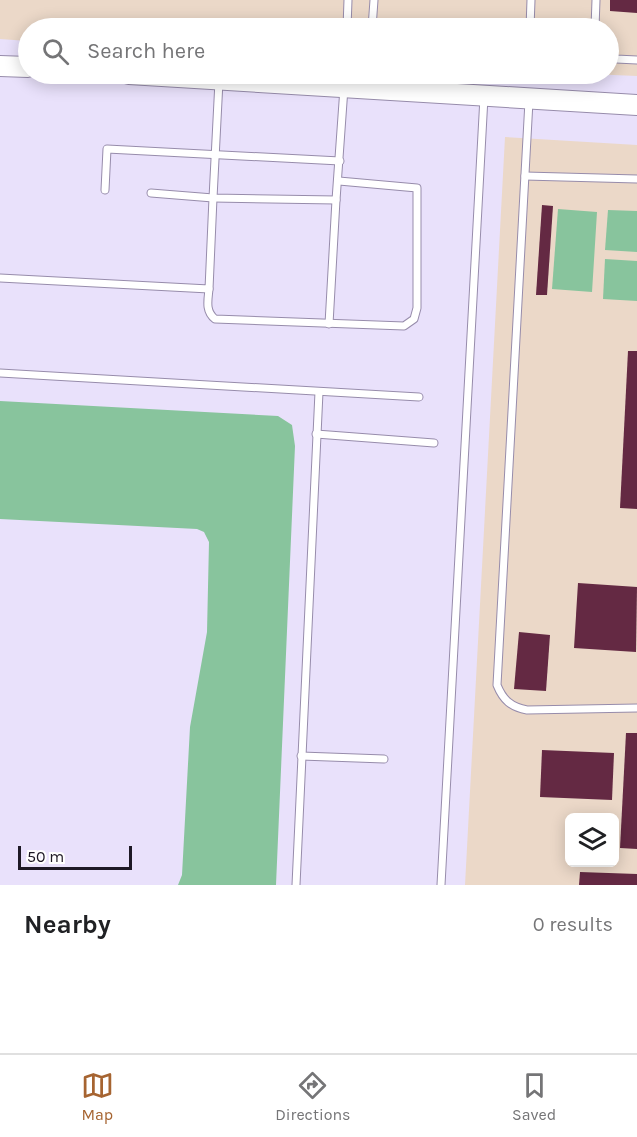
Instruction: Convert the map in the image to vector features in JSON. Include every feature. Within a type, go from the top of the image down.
[{"type":"street","points":[[0,66],[18,67]]},
{"type":"street","points":[[364,84],[637,105]]},
{"type":"lane","points":[[347,18],[348,0]]},
{"type":"lane","points":[[373,18],[374,0]]},
{"type":"lane","points":[[530,18],[531,0]]},
{"type":"lane","points":[[595,18],[596,0]]},
{"type":"lane","points":[[619,59],[637,60]]},
{"type":"lane","points":[[219,84],[208,309],[210,315],[215,319],[404,326],[414,319],[417,308],[417,188],[339,180]]},
{"type":"lane","points":[[329,324],[344,84]]},
{"type":"lane","points":[[441,885],[484,95]]},
{"type":"lane","points":[[529,98],[497,685],[508,702],[517,708],[527,710],[637,708]]},
{"type":"lane","points":[[105,190],[107,149],[340,161]]},
{"type":"lane","points":[[525,176],[637,179]]},
{"type":"lane","points":[[151,193],[213,198],[336,200]]},
{"type":"lane","points":[[0,278],[209,289]]},
{"type":"lane","points":[[0,373],[419,397]]},
{"type":"lane","points":[[296,885],[319,392]]},
{"type":"lane","points":[[316,434],[434,444]]},
{"type":"lane","points":[[301,756],[384,759]]},
{"type":"shaded area","points":[[0,0],[637,0],[637,76],[619,75],[619,18],[18,18],[18,40],[0,39]]},
{"type":"shaded area","points":[[505,137],[637,145],[637,885],[465,885]]},
{"type":"green space","points":[[558,209],[597,212],[592,292],[552,289]]},
{"type":"green space","points":[[608,210],[637,211],[637,252],[605,250]]},
{"type":"green space","points":[[605,259],[637,261],[637,301],[603,299]]},
{"type":"green space","points":[[0,401],[278,416],[292,425],[295,446],[276,885],[178,885],[182,875],[190,727],[207,632],[209,542],[204,532],[197,529],[0,519]]},
{"type":"building","points":[[610,0],[637,0],[637,13],[610,11]]},
{"type":"building","points":[[542,205],[553,206],[547,295],[536,295]]},
{"type":"building","points":[[628,351],[637,351],[637,509],[620,508]]},
{"type":"building","points":[[578,583],[637,587],[636,652],[574,648]]},
{"type":"building","points":[[519,632],[550,635],[546,691],[514,689]]},
{"type":"building","points":[[626,733],[637,733],[637,849],[620,848]]},
{"type":"building","points":[[542,750],[614,753],[612,800],[540,797]]},
{"type":"building","points":[[580,872],[637,874],[637,885],[579,885]]}]
